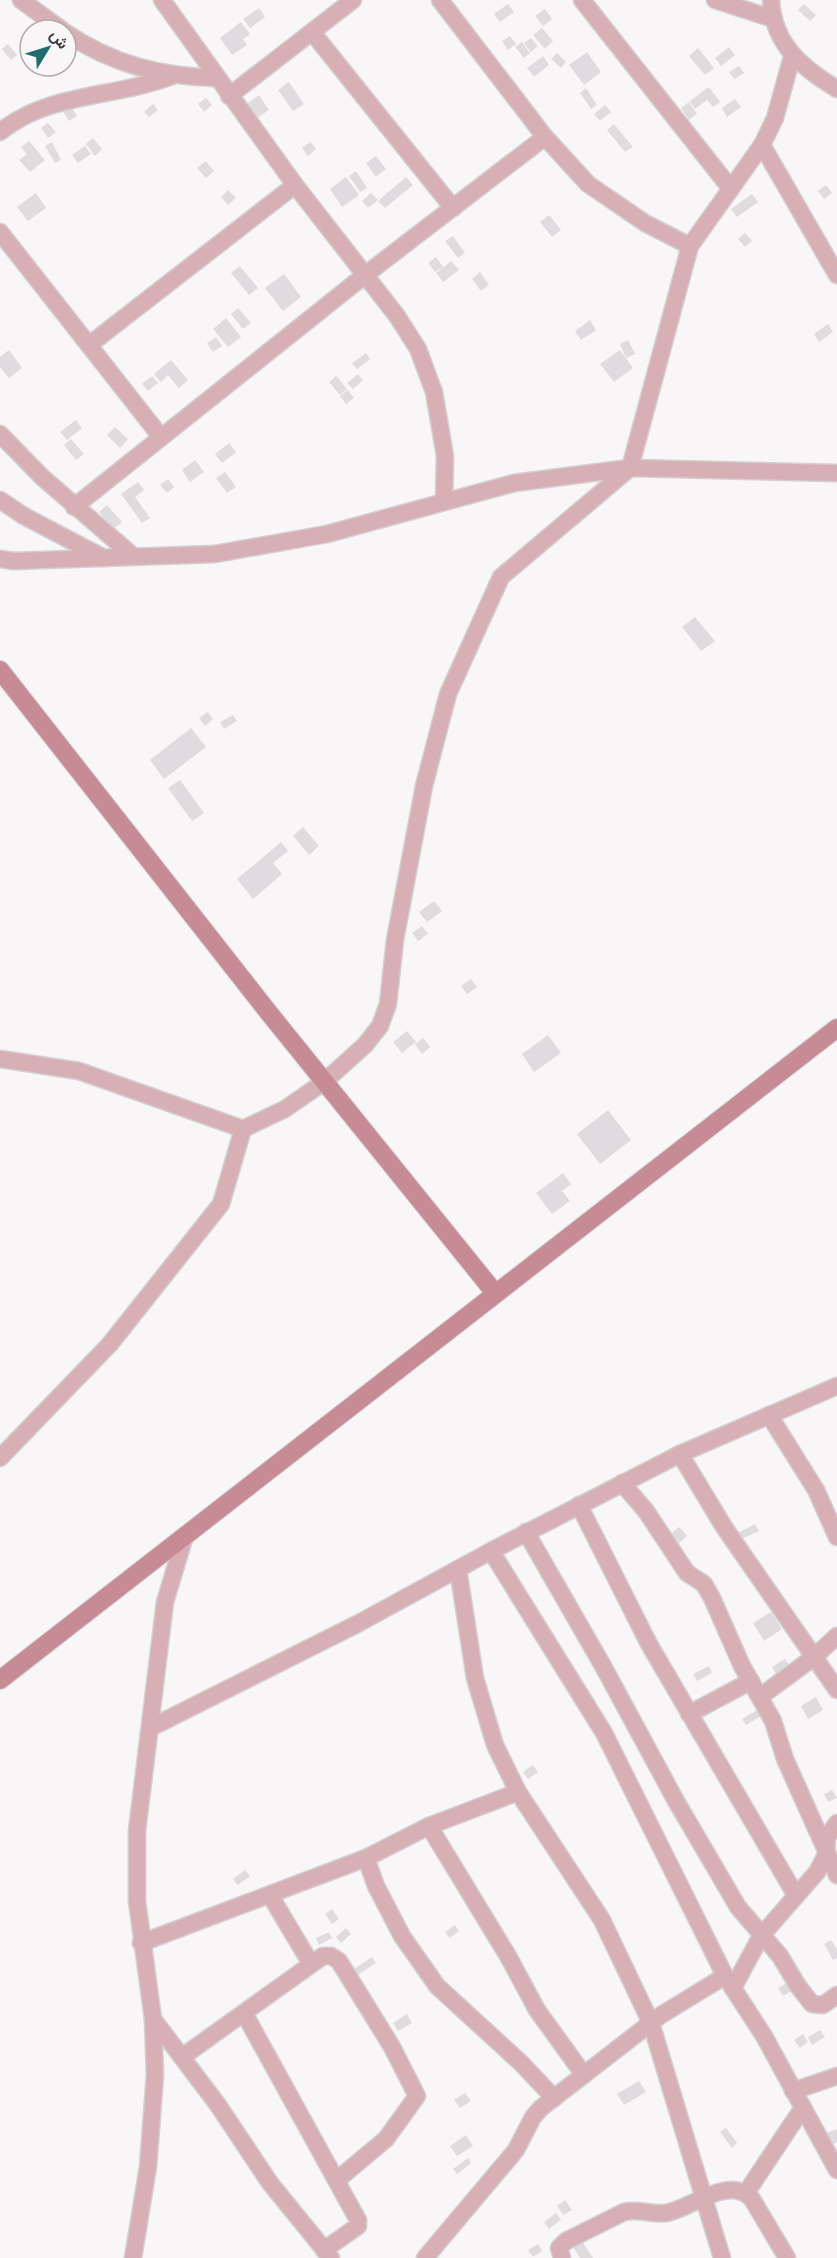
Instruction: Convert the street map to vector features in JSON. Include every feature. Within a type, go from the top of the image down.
[{"type":"main road","points":[[0,670],[324,1082],[495,1293]]},
{"type":"main road","points":[[0,1680],[837,1028]]},
{"type":"street","points":[[21,0],[46,18]]},
{"type":"street","points":[[162,0],[229,96],[365,275],[418,349],[434,392],[445,456],[444,502]]},
{"type":"street","points":[[229,96],[353,0]]},
{"type":"street","points":[[440,0],[545,137],[588,184],[645,223],[690,246]]},
{"type":"street","points":[[582,0],[731,189]]},
{"type":"street","points":[[715,0],[761,11],[792,57],[837,89]]},
{"type":"street","points":[[761,11],[771,0]]},
{"type":"street","points":[[312,32],[453,208]]},
{"type":"street","points":[[78,41],[88,48],[131,65],[172,76],[216,78]]},
{"type":"street","points":[[0,1059],[80,1071],[243,1128],[285,1109],[324,1082],[365,1045],[380,1026],[388,1004],[395,940],[424,786],[448,694],[501,577],[630,468],[690,246],[762,145],[775,118],[792,57]]},
{"type":"street","points":[[0,132],[38,109],[73,99],[145,87],[172,76]]},
{"type":"street","points":[[74,507],[365,275],[545,137]]},
{"type":"street","points":[[762,145],[837,275]]},
{"type":"street","points":[[89,345],[295,184]]},
{"type":"street","points":[[0,231],[161,436]]},
{"type":"street","points":[[0,434],[74,507],[133,556]]},
{"type":"street","points":[[0,558],[14,561],[215,554],[327,534],[514,483],[630,468],[837,473]]},
{"type":"street","points":[[0,500],[24,516],[104,558]]},
{"type":"street","points":[[0,1458],[110,1344],[220,1204],[243,1128]]},
{"type":"street","points":[[152,1727],[359,1623],[526,1532],[680,1454],[837,1386]]},
{"type":"street","points":[[769,1415],[816,1490],[837,1537]]},
{"type":"street","points":[[680,1454],[724,1527],[837,1690]]},
{"type":"street","points":[[622,1483],[646,1510],[687,1573],[704,1584],[750,1681],[761,1696],[773,1721],[785,1759],[826,1855],[837,1875]]},
{"type":"street","points":[[579,1505],[649,1644],[795,1894]]},
{"type":"street","points":[[526,1532],[603,1666],[676,1802],[738,1907],[760,1936],[780,1956],[812,2004],[823,2005],[837,1995]]},
{"type":"street","points":[[133,2258],[148,2167],[155,2075],[153,2019],[137,1900],[137,1832],[152,1727],[165,1602],[183,1539]]},
{"type":"street","points":[[491,1551],[604,1733],[729,1982],[764,2036],[837,2170]]},
{"type":"street","points":[[458,1569],[468,1642],[478,1689],[495,1744],[518,1792],[597,1911],[651,2023],[722,2258]]},
{"type":"street","points":[[761,1696],[814,1657],[837,1635]]},
{"type":"street","points":[[689,1714],[750,1681]]},
{"type":"street","points":[[141,1943],[366,1858],[429,1826],[518,1792]]},
{"type":"street","points":[[425,2258],[516,2150],[533,2117],[651,2023],[729,1982],[760,1936],[817,1872],[826,1855],[827,1837],[837,1823]]},
{"type":"street","points":[[429,1826],[508,1956],[544,2022],[584,2075]]},
{"type":"street","points":[[366,1858],[376,1886],[402,1936],[437,1986],[521,2062],[554,2098]]},
{"type":"street","points":[[270,1895],[311,1964]]},
{"type":"street","points":[[182,2057],[311,1964],[327,1955],[339,1961],[392,2047],[417,2096],[386,2139],[337,2180]]},
{"type":"street","points":[[153,2019],[218,2105],[270,2183],[327,2254],[358,2226],[358,2220],[244,2013]]},
{"type":"street","points":[[793,2091],[837,2076]]},
{"type":"street","points":[[746,2193],[802,2109]]},
{"type":"street","points":[[562,2258],[560,2248],[566,2241],[624,2212],[633,2210],[669,2213],[705,2197],[735,2190],[746,2193],[788,2258]]},
{"type":"building","points":[[508,4],[514,12],[500,22],[494,14]]},
{"type":"building","points":[[804,4],[816,15],[810,21],[798,10]]},
{"type":"building","points":[[259,8],[265,17],[250,28],[243,19]]},
{"type":"building","points":[[545,9],[552,19],[543,26],[535,16]]},
{"type":"building","points":[[241,22],[250,34],[243,39],[247,45],[232,55],[220,38]]},
{"type":"building","points":[[542,28],[553,41],[545,49],[533,35]]},
{"type":"building","points":[[510,36],[516,44],[508,50],[502,41]]},
{"type":"building","points":[[531,38],[538,46],[531,52],[524,43]]},
{"type":"building","points":[[522,42],[530,53],[524,58],[515,47]]},
{"type":"building","points":[[8,44],[17,55],[11,60],[2,49]]},
{"type":"building","points":[[729,47],[735,55],[721,66],[715,58]]},
{"type":"building","points":[[698,48],[714,68],[705,75],[689,56]]},
{"type":"building","points":[[587,52],[601,72],[584,85],[569,65]]},
{"type":"building","points":[[557,53],[566,62],[561,68],[551,59]]},
{"type":"building","points":[[543,56],[549,65],[534,77],[527,68]]},
{"type":"building","points":[[739,66],[744,73],[734,79],[729,72]]},
{"type":"building","points":[[289,82],[304,104],[293,111],[278,90]]},
{"type":"building","points":[[709,87],[720,102],[713,107],[707,100],[695,109],[690,101]]},
{"type":"building","points":[[586,88],[597,105],[591,109],[580,93]]},
{"type":"building","points":[[259,95],[269,110],[257,118],[247,104]]},
{"type":"building","points":[[206,98],[212,105],[204,112],[198,104]]},
{"type":"building","points":[[735,99],[741,107],[727,117],[722,108]]},
{"type":"building","points":[[689,102],[697,114],[689,120],[681,108]]},
{"type":"building","points":[[153,104],[158,110],[149,117],[144,112]]},
{"type":"building","points":[[70,105],[77,116],[69,121],[62,110]]},
{"type":"building","points":[[605,105],[611,112],[600,121],[594,114]]},
{"type":"building","points":[[48,123],[56,132],[48,138],[41,128]]},
{"type":"building","points":[[614,124],[633,147],[625,152],[607,130]]},
{"type":"building","points":[[93,138],[102,149],[95,156],[86,144]]},
{"type":"building","points":[[29,141],[45,160],[30,172],[19,160],[27,154],[21,147]]},
{"type":"building","points":[[52,142],[61,160],[55,163],[45,146]]},
{"type":"building","points":[[310,142],[316,149],[308,156],[302,148]]},
{"type":"building","points":[[85,146],[91,154],[78,163],[72,155]]},
{"type":"building","points":[[376,156],[386,169],[376,177],[366,163]]},
{"type":"building","points":[[206,161],[214,171],[206,178],[197,168]]},
{"type":"building","points":[[356,171],[367,188],[360,192],[349,176]]},
{"type":"building","points":[[346,177],[359,195],[342,207],[330,189]]},
{"type":"building","points":[[406,177],[413,185],[385,208],[378,201]]},
{"type":"building","points":[[826,185],[832,193],[824,199],[818,191]]},
{"type":"building","points":[[228,190],[236,198],[228,205],[221,197]]},
{"type":"building","points":[[36,193],[46,208],[28,221],[17,207]]},
{"type":"building","points":[[371,193],[378,200],[368,208],[362,201]]},
{"type":"building","points":[[752,194],[758,202],[737,217],[731,209]]},
{"type":"building","points":[[549,215],[561,230],[552,237],[540,222]]},
{"type":"building","points":[[745,233],[752,241],[745,247],[738,239]]},
{"type":"building","points":[[453,236],[465,253],[458,258],[445,241]]},
{"type":"building","points":[[436,257],[443,267],[435,272],[428,263]]},
{"type":"building","points":[[451,261],[459,270],[443,282],[436,273]]},
{"type":"building","points":[[240,266],[258,288],[249,295],[231,273]]},
{"type":"building","points":[[480,272],[489,285],[481,291],[472,279]]},
{"type":"building","points":[[284,274],[301,297],[283,311],[265,288]]},
{"type":"building","points":[[238,308],[251,323],[243,329],[231,314]]},
{"type":"building","points":[[226,318],[241,337],[228,347],[213,329]]},
{"type":"building","points":[[590,320],[596,330],[581,340],[575,331]]},
{"type":"building","points":[[828,324],[833,332],[819,342],[814,334]]},
{"type":"building","points":[[216,337],[222,346],[213,352],[207,343]]},
{"type":"building","points":[[628,340],[635,354],[626,358],[620,344]]},
{"type":"building","points":[[9,350],[22,368],[9,378],[0,367],[0,357]]},
{"type":"building","points":[[620,350],[633,368],[614,382],[600,364]]},
{"type":"building","points":[[366,353],[370,359],[357,369],[352,363]]},
{"type":"building","points":[[171,360],[188,380],[179,388],[168,375],[161,382],[154,374]]},
{"type":"building","points":[[358,374],[363,380],[353,389],[347,383]]},
{"type":"building","points":[[152,376],[158,383],[148,391],[142,384]]},
{"type":"building","points":[[336,376],[347,389],[340,395],[329,382]]},
{"type":"building","points":[[348,390],[354,398],[346,404],[340,396]]},
{"type":"building","points":[[76,420],[82,428],[67,440],[60,432]]},
{"type":"building","points":[[115,427],[128,439],[120,448],[107,435]]},
{"type":"building","points":[[71,439],[84,454],[76,460],[64,445]]},
{"type":"building","points":[[229,443],[236,452],[222,463],[215,454]]},
{"type":"building","points":[[195,460],[204,472],[190,482],[182,470]]},
{"type":"building","points":[[225,472],[236,487],[227,493],[216,478]]},
{"type":"building","points":[[168,479],[174,487],[167,493],[160,485]]},
{"type":"building","points":[[138,482],[144,490],[135,497],[150,518],[142,523],[121,494]]},
{"type":"building","points":[[107,505],[122,522],[113,529],[99,512]]},
{"type":"building","points":[[695,617],[715,641],[701,651],[682,627]]},
{"type":"building","points":[[207,712],[213,719],[205,726],[199,718]]},
{"type":"building","points":[[233,715],[237,721],[224,729],[220,722]]},
{"type":"building","points":[[191,728],[206,747],[164,779],[150,760]]},
{"type":"building","points":[[180,780],[204,813],[192,821],[168,788]]},
{"type":"building","points":[[303,827],[319,846],[309,855],[293,836]]},
{"type":"building","points":[[281,842],[288,851],[273,863],[282,874],[253,899],[237,879]]},
{"type":"building","points":[[434,901],[442,911],[427,922],[419,912]]},
{"type":"building","points":[[422,926],[428,934],[418,941],[412,933]]},
{"type":"building","points":[[471,979],[477,987],[467,994],[461,986]]},
{"type":"building","points":[[407,1031],[416,1042],[402,1053],[393,1042]]},
{"type":"building","points":[[548,1035],[561,1053],[534,1072],[522,1054]]},
{"type":"building","points":[[423,1038],[430,1047],[422,1054],[415,1044]]},
{"type":"building","points":[[608,1110],[631,1140],[600,1164],[577,1134]]},
{"type":"building","points":[[563,1173],[571,1184],[562,1191],[570,1201],[552,1214],[536,1193]]},
{"type":"building","points":[[755,1524],[759,1531],[739,1540],[736,1534]]},
{"type":"building","points":[[679,1527],[687,1536],[676,1546],[668,1536]]},
{"type":"building","points":[[771,1612],[782,1629],[764,1641],[753,1623]]},
{"type":"building","points":[[785,1659],[789,1665],[776,1674],[772,1667]]},
{"type":"building","points":[[709,1666],[712,1673],[697,1681],[693,1674]]},
{"type":"building","points":[[816,1697],[823,1710],[808,1719],[801,1706]]},
{"type":"building","points":[[759,1709],[763,1715],[746,1725],[742,1719]]},
{"type":"building","points":[[533,1765],[538,1772],[528,1779],[523,1772]]},
{"type":"building","points":[[832,1790],[837,1798],[828,1802],[824,1794]]},
{"type":"building","points":[[245,1870],[250,1876],[238,1885],[233,1879]]},
{"type":"building","points":[[332,1909],[339,1919],[332,1924],[325,1914]]},
{"type":"building","points":[[455,1925],[459,1931],[450,1938],[445,1932]]},
{"type":"building","points":[[346,1928],[351,1934],[341,1943],[336,1937]]},
{"type":"building","points":[[329,1932],[332,1938],[319,1945],[316,1938]]},
{"type":"building","points":[[831,1940],[837,1949],[837,1958],[833,1960],[824,1944]]},
{"type":"building","points":[[372,1957],[376,1963],[354,1977],[351,1971]]},
{"type":"building","points":[[788,1982],[793,1990],[783,1996],[778,1988]]},
{"type":"building","points":[[407,2014],[412,2023],[398,2031],[393,2023]]},
{"type":"building","points":[[820,2030],[825,2037],[812,2045],[808,2037]]},
{"type":"building","points":[[803,2034],[808,2042],[800,2048],[794,2040]]},
{"type":"building","points":[[639,2081],[646,2092],[624,2105],[617,2094]]},
{"type":"building","points":[[465,2093],[471,2101],[460,2108],[454,2100]]},
{"type":"building","points":[[726,2128],[737,2143],[732,2148],[720,2132]]},
{"type":"building","points":[[837,2129],[837,2142],[829,2146],[824,2134]]},
{"type":"building","points":[[466,2135],[473,2146],[457,2156],[450,2146]]},
{"type":"building","points":[[468,2158],[471,2163],[457,2174],[453,2169]]},
{"type":"building","points":[[565,2200],[572,2210],[563,2215],[557,2206]]},
{"type":"building","points":[[556,2213],[561,2220],[549,2229],[544,2222]]},
{"type":"building","points":[[582,2241],[593,2258],[580,2258],[573,2247]]},
{"type":"building","points":[[538,2244],[542,2251],[533,2257],[528,2250]]}]
